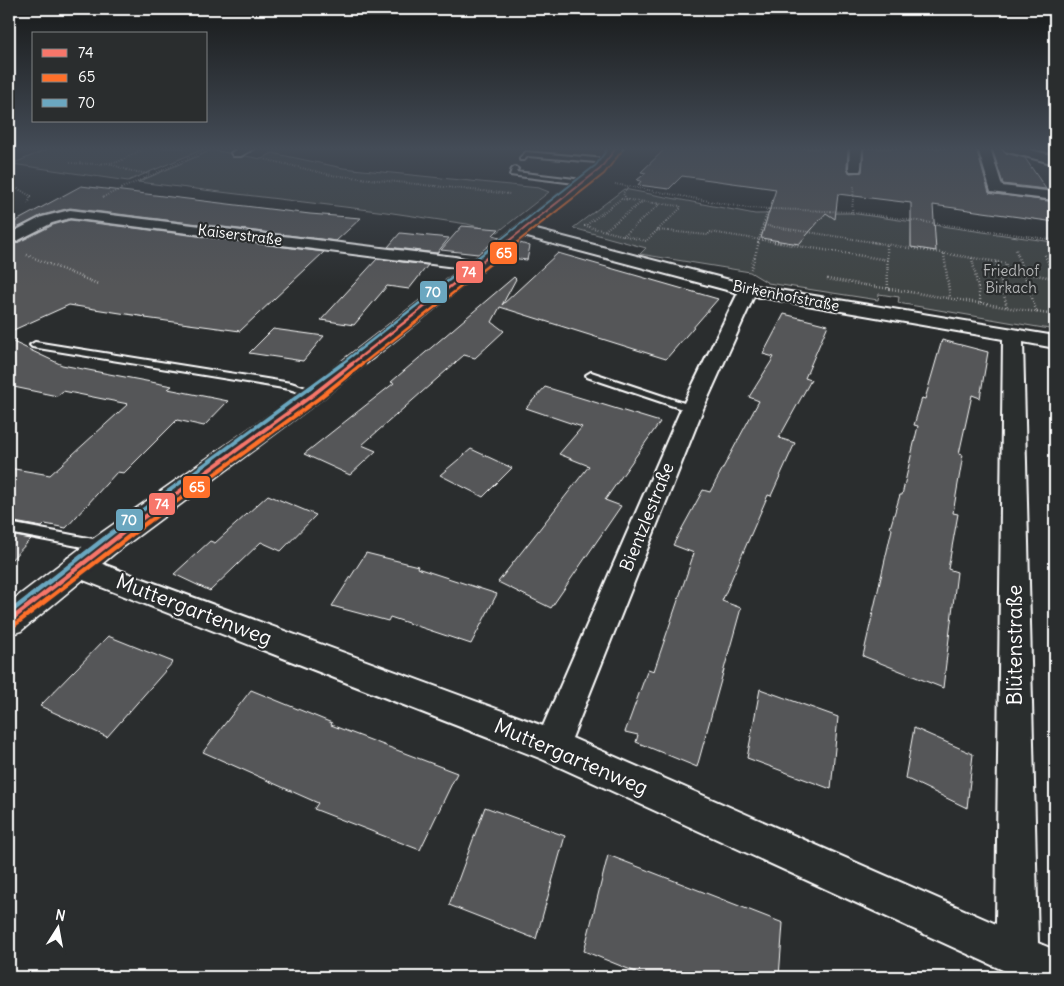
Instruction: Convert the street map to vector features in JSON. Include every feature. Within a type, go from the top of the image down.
[{"type":"street","points":[[9,621],[104,546],[314,394],[521,231],[560,194]]},
{"type":"street","points":[[1038,194],[1055,196]]},
{"type":"street","name":"Kaiserstraße","points":[[9,240],[47,220],[70,214],[454,262],[476,267]]},
{"type":"street","name":"Birkenhofstraße","points":[[521,231],[745,290],[890,315],[1010,322],[1055,342]]},
{"type":"street","name":"Bientzlestraße","points":[[552,746],[692,408],[745,290]]},
{"type":"street","name":"Blütenstraße","points":[[1010,322],[1017,954]]},
{"type":"street","name":"Muttergartenweg","points":[[78,566],[552,746],[1055,972]]},
{"type":"lane","points":[[35,345],[291,386],[314,394]]},
{"type":"lane","points":[[591,375],[692,408]]},
{"type":"lane","points":[[9,528],[104,546]]},
{"type":"path","points":[[26,211],[31,196],[27,194]]},
{"type":"path","points":[[70,214],[110,194]]},
{"type":"path","points":[[624,194],[626,199]]},
{"type":"path","points":[[671,194],[747,208],[852,212],[1055,240]]},
{"type":"path","points":[[852,212],[853,194]]},
{"type":"path","points":[[621,199],[643,202],[680,206],[681,208],[646,241],[585,226],[621,199]]},
{"type":"path","points":[[604,231],[643,202]]},
{"type":"path","points":[[623,236],[660,204]]},
{"type":"path","points":[[745,290],[768,209]]},
{"type":"path","points":[[762,225],[1005,263],[1007,271],[1055,279]]},
{"type":"path","points":[[657,230],[708,235],[710,232],[888,260]]},
{"type":"path","points":[[887,245],[890,315]]},
{"type":"path","points":[[1016,250],[1037,312]]},
{"type":"path","points":[[21,252],[98,284]]},
{"type":"path","points":[[944,254],[950,298]]},
{"type":"path","points":[[1045,256],[1055,279]]},
{"type":"path","points":[[972,258],[981,304]]},
{"type":"path","points":[[996,262],[1010,322]]},
{"type":"path","points":[[824,278],[981,304],[1010,322]]},
{"type":"path","points":[[1010,322],[1037,312],[1055,315]]},
{"type":"green space","points":[[237,194],[546,194],[498,232],[467,224]]},
{"type":"green space","name":"Friedhof Birkach","points":[[617,194],[650,194],[755,214],[850,213],[1046,241],[1055,244],[1055,330],[898,303],[899,297],[879,294],[878,300],[768,283],[750,272],[640,254],[646,248],[573,228]]},
{"type":"building","points":[[66,194],[147,194],[310,214],[361,218],[336,241],[70,208],[42,215],[9,232],[9,225]]},
{"type":"building","points":[[774,194],[838,194],[835,219],[826,213],[799,244],[761,238]]},
{"type":"building","points":[[838,194],[996,194],[1055,202],[1055,222],[933,205],[936,251],[911,247],[911,203]]},
{"type":"building","points":[[70,220],[324,252],[240,331],[69,305],[9,332],[9,247],[53,225]]},
{"type":"building","points":[[462,226],[499,229],[493,235],[500,237],[478,254],[441,250]]},
{"type":"building","points":[[400,233],[449,238],[437,253],[388,247]]},
{"type":"building","points":[[520,243],[530,246],[527,260],[502,257]]},
{"type":"building","points":[[558,253],[718,299],[666,359],[500,307],[492,322],[504,331],[475,358],[464,355],[362,445],[376,451],[350,475],[304,454],[394,383],[391,382],[514,277],[516,279],[502,305]]},
{"type":"building","points":[[377,259],[428,265],[409,289],[387,286],[354,325],[321,320]]},
{"type":"building","points":[[784,314],[828,325],[805,378],[811,380],[779,438],[795,443],[771,496],[768,495],[722,601],[741,608],[697,767],[636,742],[638,735],[625,732],[648,669],[654,671],[694,553],[673,545],[703,490],[710,492],[759,401],[749,397],[774,357],[763,354]]},
{"type":"building","points":[[273,329],[324,336],[303,361],[249,353]]},
{"type":"building","points":[[9,340],[62,365],[172,386],[168,389],[228,401],[204,426],[177,420],[124,473],[117,472],[66,528],[45,524],[42,527],[9,521],[9,468],[50,475],[128,404],[63,391],[57,396],[9,386]]},
{"type":"building","points":[[942,340],[988,352],[980,398],[972,395],[959,454],[963,455],[953,513],[958,514],[948,569],[957,572],[943,688],[863,656],[892,529],[890,528],[900,495],[902,495],[918,426],[914,425],[922,398],[925,399]]},
{"type":"building","points":[[545,387],[660,422],[605,500],[621,506],[551,608],[498,582],[589,466],[559,454],[582,427],[526,408]]},
{"type":"building","points":[[471,449],[512,468],[483,497],[440,475]]},
{"type":"building","points":[[268,495],[316,515],[281,551],[261,542],[210,591],[174,574],[210,541],[215,543]]},
{"type":"building","points":[[9,535],[31,539],[9,562]]},
{"type":"building","points":[[366,553],[418,566],[417,568],[497,594],[471,644],[390,617],[388,621],[332,606]]},
{"type":"building","points":[[108,636],[173,662],[107,737],[40,706]]},
{"type":"building","points":[[760,689],[838,717],[831,789],[747,758]]},
{"type":"building","points":[[251,690],[332,723],[331,725],[457,773],[420,850],[314,809],[318,803],[203,752]]},
{"type":"building","points":[[914,728],[973,754],[967,808],[905,778]]},
{"type":"building","points":[[485,807],[565,836],[536,939],[449,905]]},
{"type":"building","points":[[608,855],[783,923],[779,977],[648,977],[584,951]]},
{"type":"transit line","name":"70","points":[[9,613],[100,541],[310,389],[559,194]]},
{"type":"transit line","name":"74","points":[[9,621],[104,546],[314,394],[568,194]]},
{"type":"transit line","name":"65","points":[[13,626],[108,551],[318,399],[579,194]]}]
